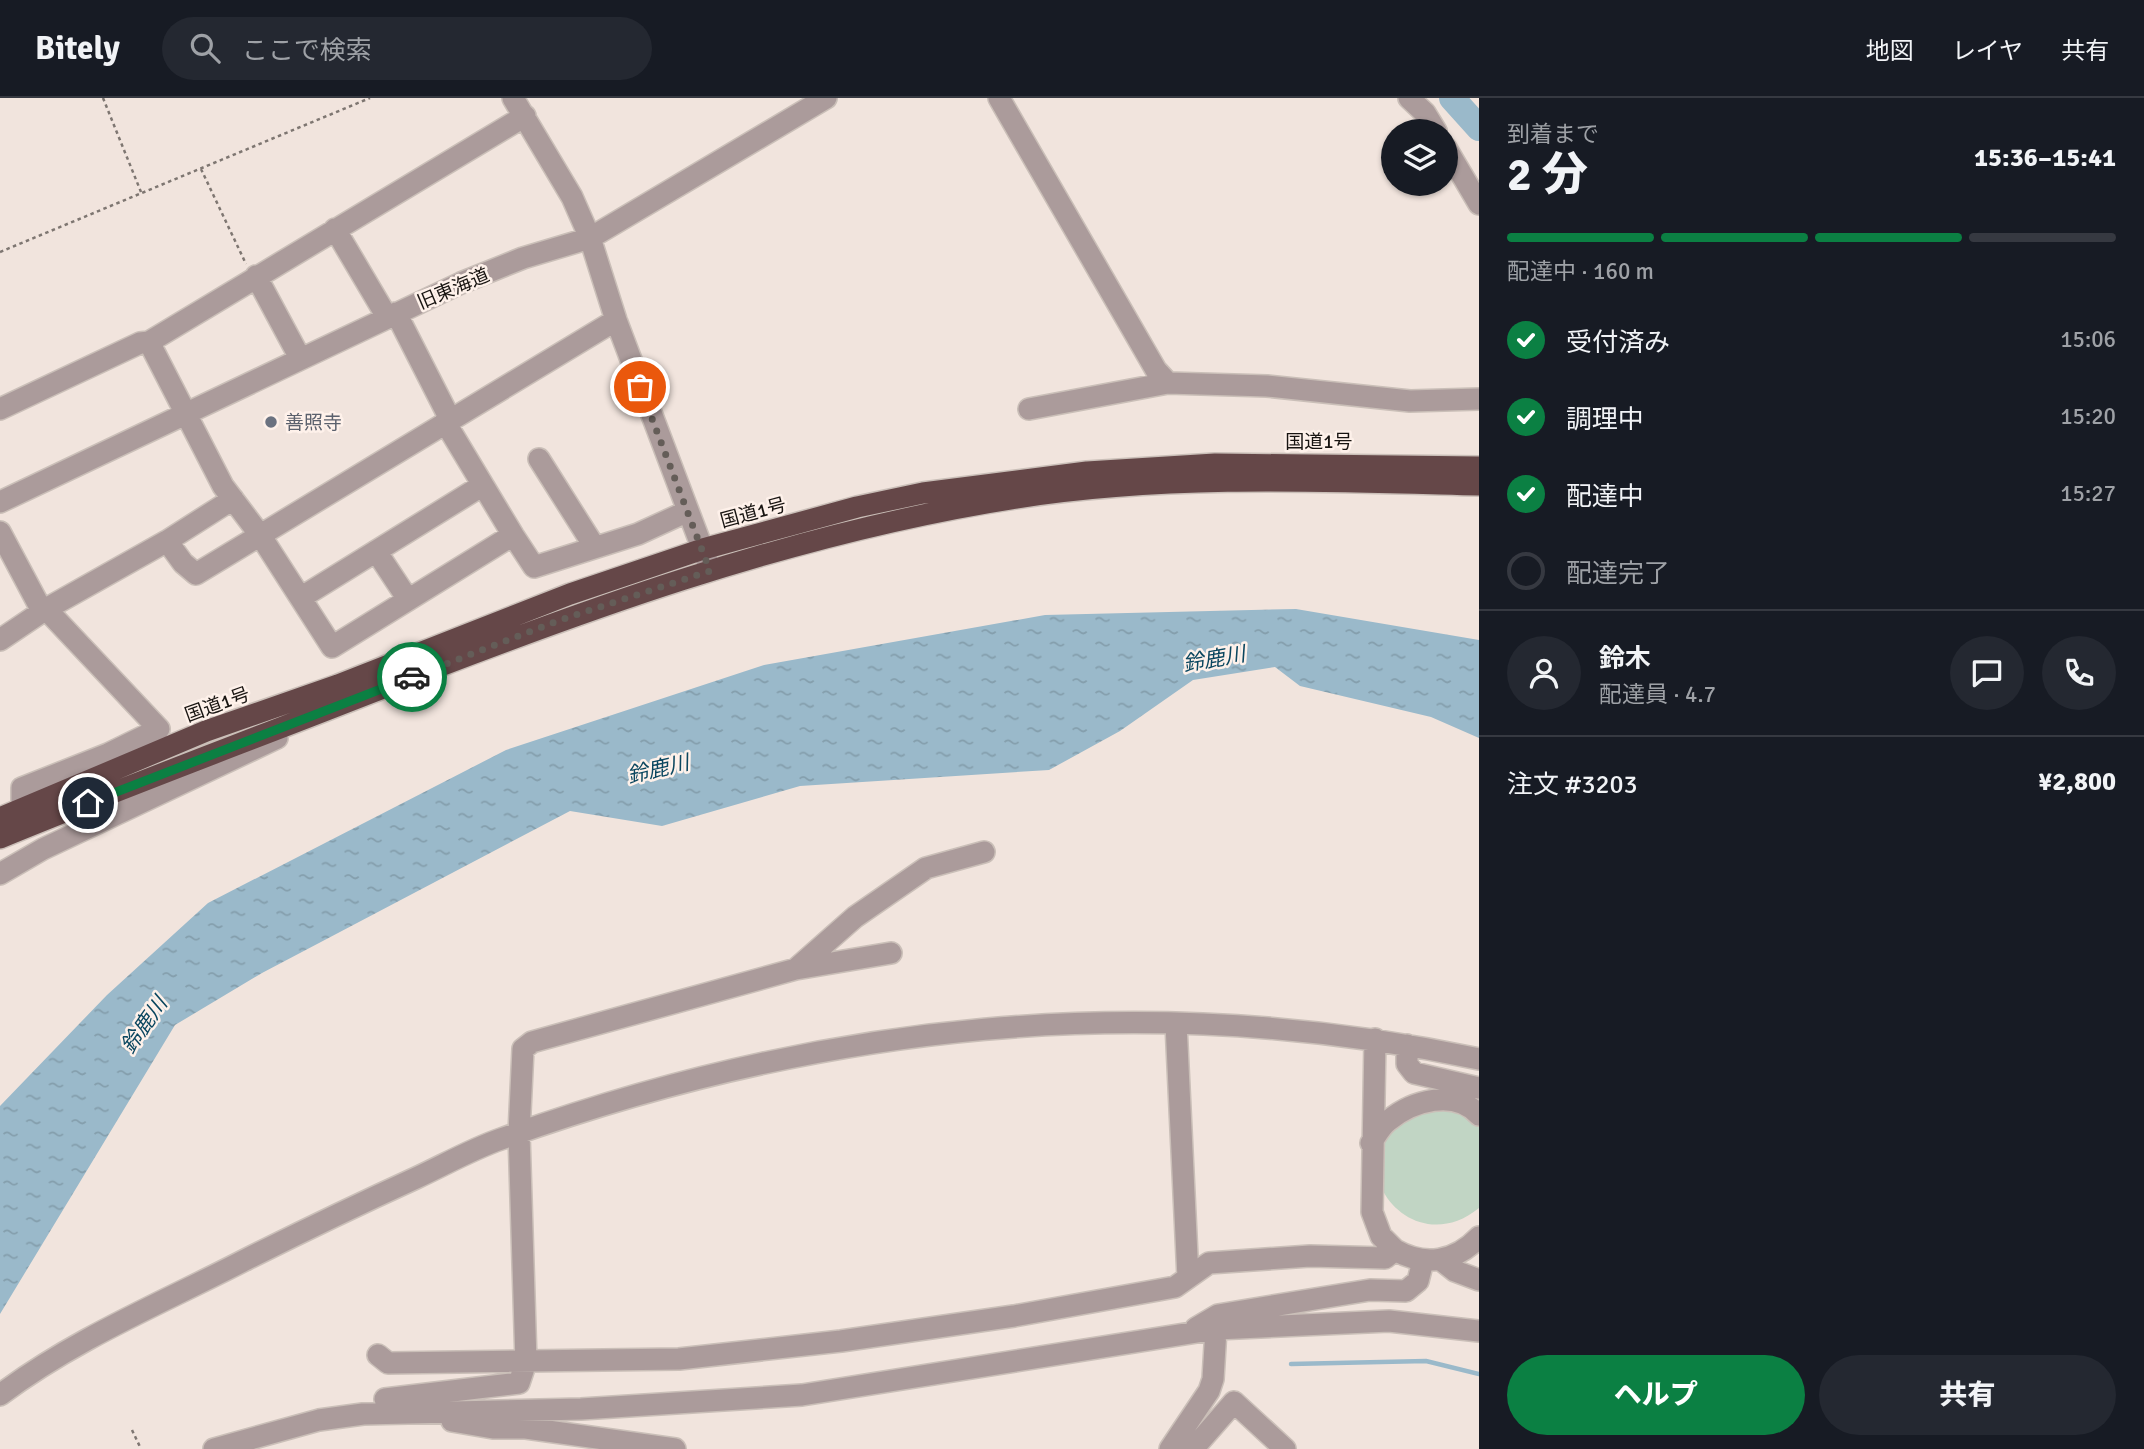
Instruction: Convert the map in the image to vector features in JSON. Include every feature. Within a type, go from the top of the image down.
[{"type":"highway","name":"国道1号","points":[[0,818],[206,731],[338,685],[570,594],[703,549],[857,507],[910,496],[1087,472],[1215,464],[1479,467]]},
{"type":"highway","points":[[0,838],[560,620],[710,571],[901,521],[1019,498],[1156,485],[1250,482],[1479,485]]},
{"type":"street","points":[[513,98],[594,236],[616,320],[710,571]]},
{"type":"street","name":"旧東海道","points":[[0,502],[392,315],[523,258],[594,236],[826,98]]},
{"type":"street","points":[[999,98],[1156,370],[1168,383]]},
{"type":"street","points":[[1409,98],[1429,119]]},
{"type":"street","points":[[0,409],[140,343],[149,342],[525,116]]},
{"type":"street","points":[[1458,168],[1479,204]]},
{"type":"street","points":[[335,229],[392,315],[483,485],[534,567],[638,534],[688,511]]},
{"type":"street","points":[[255,277],[300,358]]},
{"type":"street","points":[[167,541],[183,563],[197,574],[616,320]]},
{"type":"street","points":[[149,342],[233,499],[302,597],[332,647],[407,598],[513,535]]},
{"type":"street","points":[[1029,409],[1168,383],[1267,386],[1410,401],[1479,399]]},
{"type":"street","points":[[539,459],[594,546]]},
{"type":"street","points":[[302,597],[483,485]]},
{"type":"street","points":[[0,640],[44,610],[167,541],[233,499]]},
{"type":"street","points":[[0,533],[44,610],[159,729],[108,754],[22,788],[22,810]]},
{"type":"street","points":[[376,551],[407,598]]},
{"type":"street","points":[[0,874],[43,849],[360,697]]},
{"type":"street","points":[[796,969],[855,917],[926,867],[984,852]]},
{"type":"street","points":[[352,1415],[377,1400],[519,1383],[526,1362],[519,1133],[520,1058],[523,1049],[532,1042],[796,969],[891,953]]},
{"type":"street","points":[[0,1395],[51,1360],[316,1224],[498,1140],[692,1078],[789,1055],[867,1042],[1036,1024],[1262,1026],[1375,1039],[1467,1056],[1458,1097]]},
{"type":"street","points":[[1176,1024],[1188,1278]]},
{"type":"street","points":[[1375,1039],[1371,1143],[1372,1212],[1381,1236],[1395,1250],[1479,1280]]},
{"type":"street","points":[[1407,1045],[1407,1064],[1414,1073],[1458,1097]]},
{"type":"street","points":[[1371,1143],[1387,1121],[1458,1097]]},
{"type":"street","points":[[1189,1333],[1218,1315],[1370,1290],[1406,1291],[1432,1261],[1458,1255],[1479,1237]]},
{"type":"street","points":[[378,1355],[388,1363],[679,1359],[841,1341],[1014,1316],[1148,1292],[1175,1287],[1209,1263],[1310,1256],[1385,1258],[1395,1250]]},
{"type":"street","points":[[214,1449],[318,1420],[352,1415],[405,1411],[595,1408],[802,1395],[1216,1329],[1389,1321],[1479,1331]]},
{"type":"street","points":[[1170,1449],[1209,1391],[1213,1379],[1216,1329]]},
{"type":"street","points":[[1194,1449],[1234,1402],[1285,1449]]},
{"type":"street","points":[[405,1411],[408,1416],[493,1428],[526,1428],[675,1449]]},
{"type":"path","points":[[103,98],[142,193]]},
{"type":"path","points":[[0,253],[370,98]]},
{"type":"path","points":[[201,169],[235,245],[255,277]]},
{"type":"path","points":[[132,1430],[141,1449]]},
{"type":"green space","points":[[1419,1108],[1459,1110],[1479,1124],[1479,1208],[1455,1222],[1432,1224],[1412,1219],[1394,1206],[1382,1190],[1376,1170],[1378,1150],[1388,1132]]},
{"type":"water","name":"鈴鹿川","points":[[1296,609],[1479,640],[1479,738],[1431,717],[1300,686],[1275,667],[1193,680],[1120,731],[1049,770],[800,786],[662,826],[570,811],[262,973],[175,1025],[0,1314],[0,1106],[107,995],[208,903],[506,750],[764,665],[1045,615]]},
{"type":"waterway","points":[[1452,98],[1479,128]]},
{"type":"waterway","points":[[1291,1364],[1426,1361],[1479,1374]]},
{"type":"way so far","points":[[412,677],[560,620],[710,571],[640,387]]},
{"type":"place","name":"善照寺","points":[[271,422]]},
{"type":"route","points":[[88,803],[412,677]]}]
